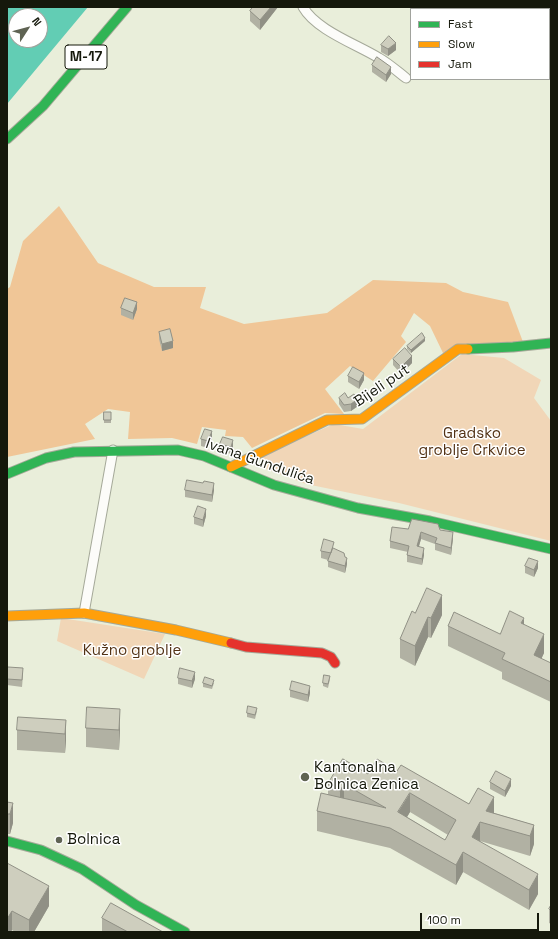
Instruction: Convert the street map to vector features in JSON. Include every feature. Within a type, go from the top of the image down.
[{"type":"main road","name":"M-17","points":[[7,139],[47,102],[127,7]]},
{"type":"main road","name":"Bijeli put","points":[[231,467],[327,420],[362,419],[458,349],[513,348],[551,343]]},
{"type":"main road","name":"Ivana Gundulića","points":[[7,474],[46,458],[74,452],[113,450],[178,450],[204,456],[274,485],[358,508],[430,521],[551,549]]},
{"type":"main road","points":[[7,616],[84,613],[176,630],[246,647],[322,653],[331,657],[335,663]]},
{"type":"main road","points":[[7,841],[41,850],[82,869],[136,905],[185,932]]},
{"type":"street","points":[[303,7],[308,15],[318,24],[380,58],[406,78]]},
{"type":"street","points":[[84,613],[113,450]]},
{"type":"green space","name":"Gradsko groblje Crkvice","points":[[462,354],[504,358],[541,380],[534,398],[551,421],[551,541],[399,503],[306,484],[261,467],[261,456],[334,424],[363,429]]},
{"type":"green space","name":"Kužno groblje","points":[[61,618],[165,634],[144,679],[57,641]]},
{"type":"shaded area","points":[[59,206],[98,263],[154,287],[206,287],[200,308],[244,324],[327,313],[373,280],[446,283],[463,292],[508,302],[523,342],[443,353],[430,326],[414,313],[401,336],[406,342],[373,381],[350,366],[325,389],[344,414],[325,413],[252,448],[243,437],[225,436],[226,430],[202,427],[197,444],[172,438],[128,439],[130,412],[108,409],[85,424],[95,439],[7,457],[7,289],[10,287],[23,241]]},
{"type":"water","points":[[7,7],[88,7],[7,104]]},
{"type":"building","points":[[253,7],[271,7],[260,20],[250,11]]},
{"type":"building","points":[[389,36],[396,43],[388,49],[381,45]]},
{"type":"building","points":[[377,57],[391,67],[386,75],[372,65]]},
{"type":"building","points":[[125,298],[137,302],[133,313],[121,308]]},
{"type":"building","points":[[170,329],[173,341],[162,344],[159,332]]},
{"type":"building","points":[[422,333],[425,338],[411,350],[407,346]]},
{"type":"building","points":[[405,348],[412,356],[401,367],[393,359]]},
{"type":"building","points":[[353,367],[364,373],[359,382],[348,376]]},
{"type":"building","points":[[345,393],[348,398],[354,394],[358,399],[351,404],[344,405],[339,398]]},
{"type":"building","points":[[104,412],[111,412],[111,420],[104,420]]},
{"type":"building","points":[[205,429],[212,431],[208,441],[201,439]]},
{"type":"building","points":[[223,437],[233,440],[231,447],[220,444]]},
{"type":"building","points":[[187,480],[203,483],[204,481],[214,483],[212,495],[185,490]]},
{"type":"building","points":[[198,506],[206,509],[203,520],[194,517]]},
{"type":"building","points":[[412,519],[438,524],[440,530],[453,532],[451,548],[435,543],[437,538],[421,532],[417,546],[424,548],[422,559],[407,555],[409,546],[390,541],[392,527],[408,529]]},
{"type":"building","points":[[324,539],[334,542],[331,553],[321,551]]},
{"type":"building","points":[[333,548],[344,553],[345,557],[347,558],[345,566],[328,561]]},
{"type":"building","points":[[529,558],[538,561],[534,570],[525,566]]},
{"type":"building","points":[[427,588],[442,595],[431,618],[428,617],[415,646],[400,639],[412,611],[415,613]]},
{"type":"building","points":[[510,611],[524,618],[521,623],[544,634],[534,655],[551,663],[551,682],[502,659],[505,653],[448,626],[454,612],[500,634]]},
{"type":"building","points":[[8,667],[23,668],[22,680],[7,679]]},
{"type":"building","points":[[180,668],[195,672],[192,681],[178,678]]},
{"type":"building","points":[[324,675],[330,676],[328,684],[323,683]]},
{"type":"building","points":[[205,677],[214,680],[212,686],[203,683]]},
{"type":"building","points":[[292,681],[310,686],[308,695],[290,690]]},
{"type":"building","points":[[248,706],[257,708],[255,715],[247,713]]},
{"type":"building","points":[[87,707],[120,709],[119,730],[86,728]]},
{"type":"building","points":[[18,717],[66,720],[65,734],[17,730]]},
{"type":"building","points":[[343,759],[368,774],[377,759],[397,771],[401,765],[469,804],[478,788],[494,797],[486,811],[534,825],[530,836],[480,822],[472,837],[538,874],[529,890],[463,852],[456,865],[390,828],[317,811],[321,793],[386,808],[344,784],[340,791],[328,784]],"holes":[[[410,793],[456,820],[445,840],[398,812]]]},
{"type":"building","points":[[496,771],[511,779],[505,791],[490,782]]},
{"type":"building","points":[[7,802],[13,803],[10,814],[7,814]]},
{"type":"building","points":[[7,863],[49,886],[29,920],[12,911],[7,919]]},
{"type":"building","points":[[111,903],[163,932],[128,932],[102,918]]},
{"type":"traffic: fast","points":[[7,139],[43,106],[127,7]]},
{"type":"traffic: fast","points":[[468,349],[513,347],[551,343]]},
{"type":"traffic: fast","points":[[7,474],[46,458],[74,452],[178,450],[204,456],[274,485],[358,508],[430,521],[551,549]]},
{"type":"traffic: fast","points":[[7,841],[41,850],[82,869],[136,905],[185,932]]},
{"type":"traffic: slow","points":[[231,467],[327,420],[362,419],[458,349],[468,349]]},
{"type":"traffic: slow","points":[[7,616],[84,613],[176,630],[231,643]]},
{"type":"traffic: jam","points":[[231,643],[246,647],[322,653],[331,657],[335,663]]},
{"type":"place","name":"Kantonalna Bolnica Zenica","points":[[305,777]]},
{"type":"place","name":"Bolnica","points":[[59,840]]}]
